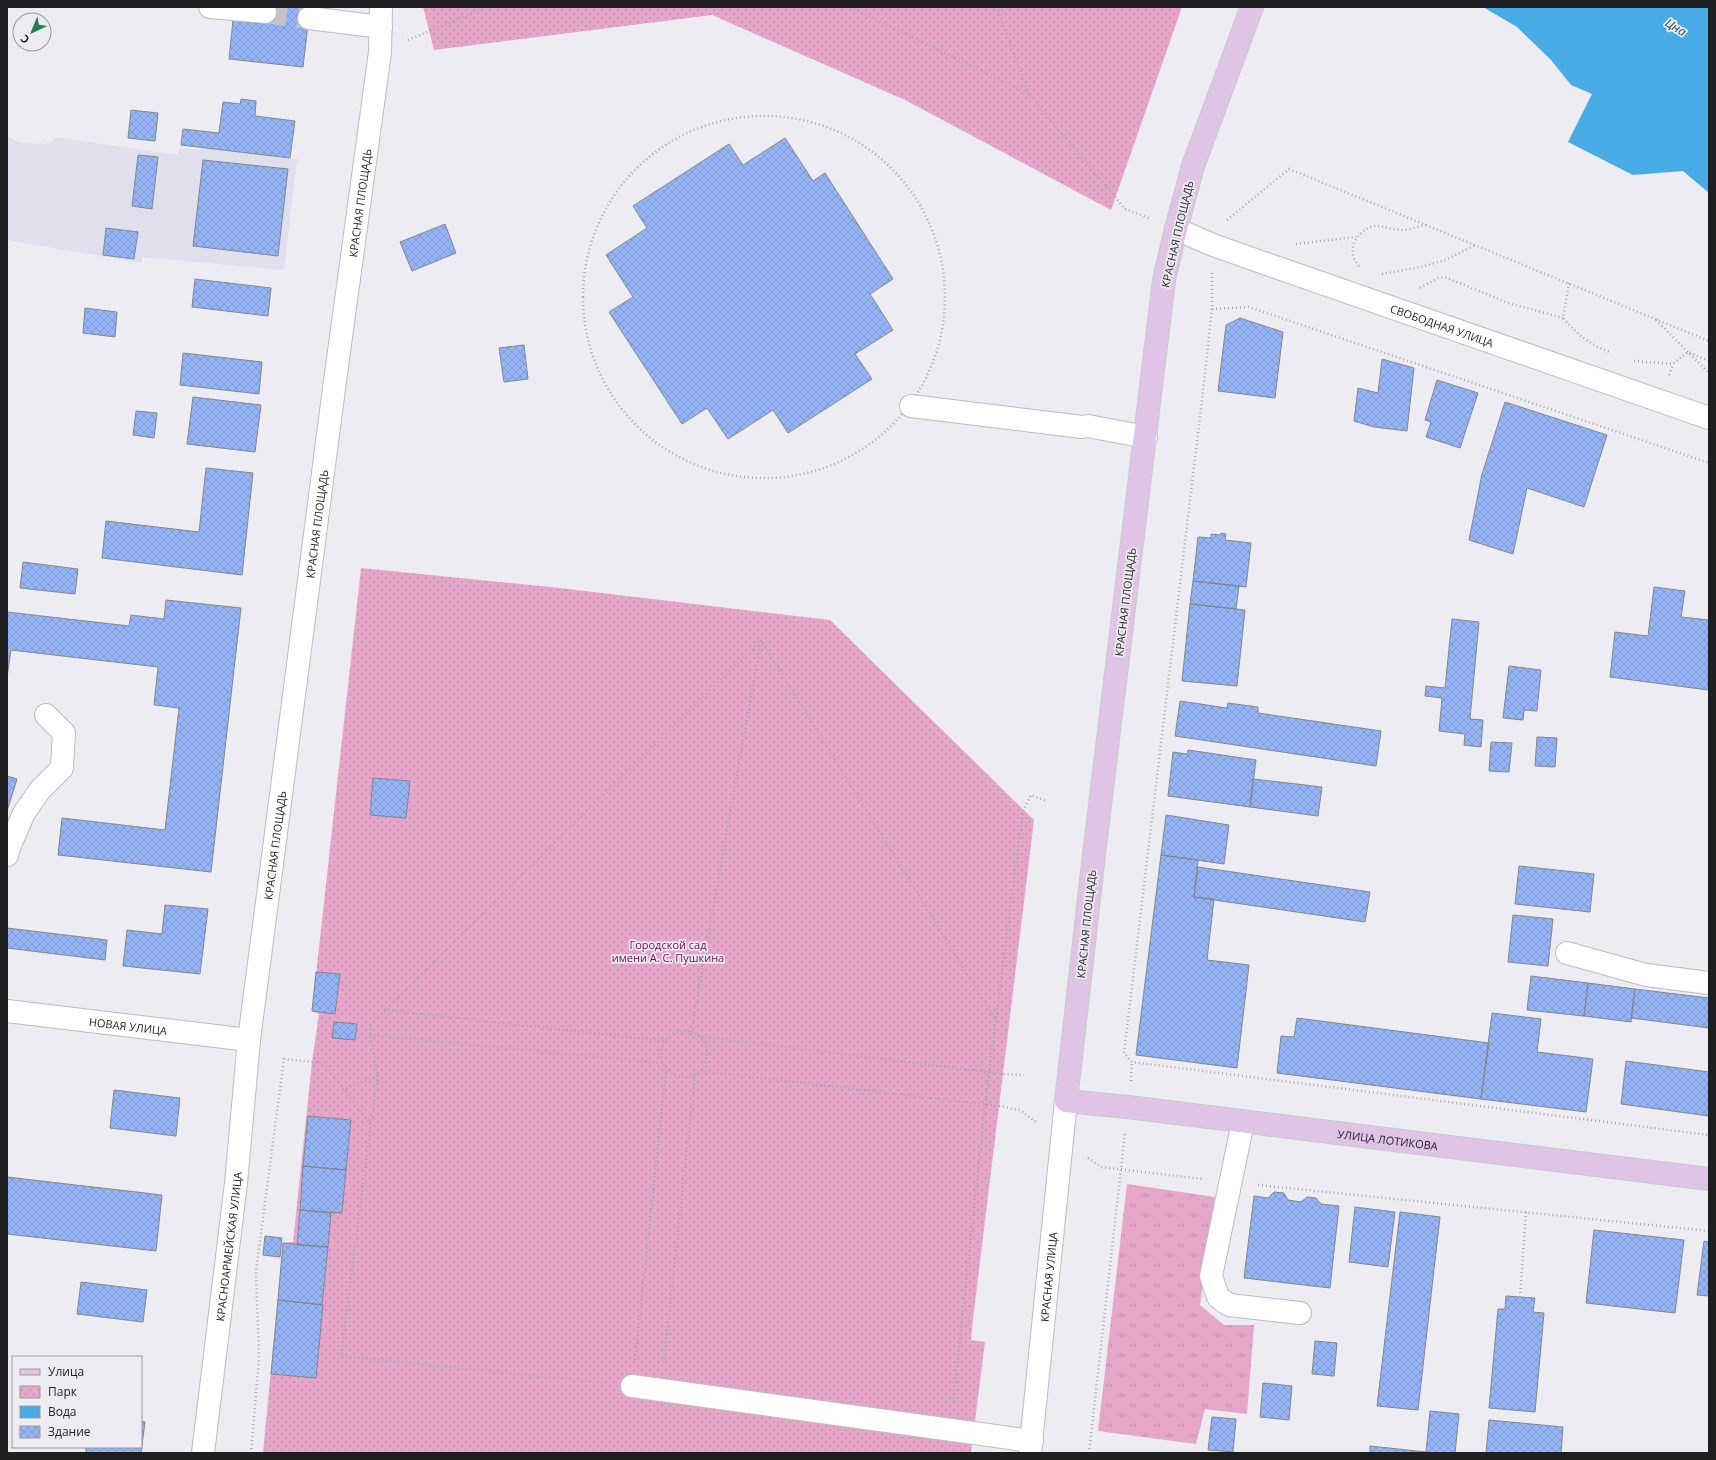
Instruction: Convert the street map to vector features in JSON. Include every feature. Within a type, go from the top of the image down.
[{"type":"main road","name":"КРАСНАЯ ПЛОЩАДЬ","points":[[1066,1102],[1095,846],[1164,280],[1193,166],[1252,7]]},
{"type":"main road","name":"УЛИЦА ЛОТИКОВА","points":[[1066,1102],[1709,1179]]},
{"type":"street","points":[[210,7],[264,12]]},
{"type":"street","points":[[309,18],[381,17]]},
{"type":"street","name":"КРАСНАЯ ПЛОЩАДЬ","points":[[249,1040],[335,381],[380,52],[381,17]]},
{"type":"street","name":"СВОБОДНАЯ УЛИЦА","points":[[1176,229],[1213,245],[1709,418]]},
{"type":"street","points":[[911,406],[1082,427],[1088,426],[1146,437]]},
{"type":"street","points":[[7,855],[24,813],[40,790],[62,768],[64,732],[46,715]]},
{"type":"street","points":[[1567,953],[1646,975],[1709,983]]},
{"type":"street","name":"НОВАЯ УЛИЦА","points":[[7,1011],[249,1040]]},
{"type":"street","name":"КРАСНОАРМЕЙСКАЯ УЛИЦА","points":[[203,1453],[236,1183],[249,1040]]},
{"type":"street","name":"КРАСНАЯ УЛИЦА","points":[[1031,1447],[1066,1102]]},
{"type":"street","points":[[1243,1122],[1211,1276],[1218,1297],[1229,1305],[1300,1313]]},
{"type":"street","points":[[632,1386],[950,1429],[1031,1447]]},
{"type":"path","points":[[380,52],[487,7]]},
{"type":"path","points":[[851,7],[857,8],[1028,94]]},
{"type":"path","points":[[997,7],[1028,94],[1125,209],[1176,229]]},
{"type":"path","points":[[743,115],[751,115],[803,118],[859,141],[905,181],[935,233],[947,292],[938,352],[911,406],[868,447],[814,473],[754,479],[703,468],[695,466],[644,435],[606,388],[585,332],[583,280],[583,272],[600,215],[636,166],[685,132],[743,115]]},
{"type":"path","points":[[1709,340],[1289,169],[1220,227],[1213,245],[1212,310],[1124,1053],[1132,1062],[1709,1135]]},
{"type":"path","points":[[1362,269],[1355,262],[1353,254],[1357,237],[1365,230],[1377,225],[1402,230],[1427,225]]},
{"type":"path","points":[[1261,262],[1275,246],[1357,237]]},
{"type":"path","points":[[1379,274],[1421,267],[1445,260],[1476,245]]},
{"type":"path","points":[[1398,310],[1409,295],[1425,283],[1445,277],[1508,303],[1563,318],[1579,336],[1612,354]]},
{"type":"path","points":[[1563,318],[1569,284]]},
{"type":"path","points":[[1212,310],[1249,307],[1709,463]]},
{"type":"path","points":[[1654,318],[1709,374]]},
{"type":"path","points":[[1688,352],[1709,361]]},
{"type":"path","points":[[1631,361],[1673,364],[1688,352]]},
{"type":"path","points":[[666,1070],[632,1386],[341,1356],[378,1075],[370,1035],[371,1024],[761,640]]},
{"type":"path","points":[[761,640],[996,1020]]},
{"type":"path","points":[[691,1032],[761,640]]},
{"type":"path","points":[[950,1429],[989,1071],[1023,811],[1031,795],[1047,801]]},
{"type":"path","points":[[384,1010],[664,1041]]},
{"type":"path","points":[[698,1036],[707,1048],[708,1056],[701,1071],[695,1076],[680,1078],[672,1075],[662,1064],[661,1048],[664,1041],[676,1032],[691,1032],[698,1036],[1024,1075]]},
{"type":"path","points":[[370,1035],[662,1064]]},
{"type":"path","points":[[251,1453],[260,1358],[256,1271],[284,1059],[323,1063],[371,1124]]},
{"type":"path","points":[[701,1071],[986,1104],[1020,1110],[1101,1167],[1230,1182],[1709,1231]]},
{"type":"path","points":[[343,1090],[378,1075]]},
{"type":"path","points":[[661,1390],[695,1076]]},
{"type":"path","points":[[1090,1453],[1121,1170]]},
{"type":"path","points":[[1520,1297],[1526,1212]]},
{"type":"shaded area","points":[[7,136],[20,143],[44,144],[54,140],[55,137],[178,155],[179,148],[200,150],[201,148],[297,159],[284,270],[143,257],[141,263],[7,240]]},
{"type":"green space","points":[[423,7],[1182,7],[1111,210],[905,100],[712,15],[434,50]]},
{"type":"green space","name":"Городской сад имени А. С. Пушкина","points":[[361,568],[551,587],[830,620],[1034,820],[973,1319],[971,1340],[985,1342],[971,1453],[263,1453],[283,1243],[293,1242],[312,1062],[319,1014],[312,1011]]},
{"type":"green space","points":[[1127,1184],[1215,1197],[1200,1305],[1224,1325],[1254,1325],[1247,1414],[1205,1409],[1196,1444],[1098,1431]]},
{"type":"water","name":"Цна","points":[[1483,7],[1709,7],[1709,193],[1683,171],[1633,175],[1568,142],[1592,94],[1571,85],[1551,60],[1517,27]]},
{"type":"building","points":[[265,7],[310,7],[303,67],[229,59],[233,20],[263,24]]},
{"type":"building","points":[[241,99],[256,101],[255,116],[295,121],[290,158],[181,145],[183,129],[219,133],[223,102],[240,104]]},
{"type":"building","points":[[131,110],[158,113],[155,141],[128,138]]},
{"type":"building","points":[[785,138],[813,181],[825,173],[893,279],[870,294],[893,330],[855,354],[872,379],[788,433],[773,410],[728,439],[707,408],[682,424],[609,312],[633,297],[606,255],[647,228],[633,206],[729,144],[743,165]]},
{"type":"building","points":[[138,155],[158,157],[152,209],[132,206]]},
{"type":"building","points":[[203,160],[288,169],[278,256],[193,246]]},
{"type":"building","points":[[445,224],[456,253],[412,271],[400,242]]},
{"type":"building","points":[[106,228],[138,232],[134,259],[103,255]]},
{"type":"building","points":[[195,279],[271,288],[268,316],[192,307]]},
{"type":"building","points":[[85,308],[117,312],[115,337],[83,333]]},
{"type":"building","points":[[1240,318],[1283,332],[1275,398],[1218,391],[1226,325]]},
{"type":"building","points":[[524,345],[528,379],[504,382],[499,348]]},
{"type":"building","points":[[183,353],[262,362],[259,394],[180,385]]},
{"type":"building","points":[[1382,359],[1414,368],[1407,431],[1374,427],[1354,421],[1358,388],[1378,393]]},
{"type":"building","points":[[1437,380],[1478,393],[1460,448],[1426,437],[1431,422],[1425,420]]},
{"type":"building","points":[[193,397],[261,405],[255,452],[187,444]]},
{"type":"building","points":[[1505,402],[1607,435],[1584,507],[1527,488],[1513,554],[1469,540],[1482,474]]},
{"type":"building","points":[[136,411],[157,413],[154,438],[133,435]]},
{"type":"building","points":[[206,468],[253,473],[242,575],[102,558],[106,521],[199,532]]},
{"type":"building","points":[[1221,533],[1226,534],[1225,540],[1251,543],[1246,587],[1193,581],[1198,537],[1211,538],[1211,534],[1221,535]]},
{"type":"building","points":[[23,562],[78,569],[75,594],[20,588]]},
{"type":"building","points":[[1193,581],[1239,586],[1236,609],[1190,604]]},
{"type":"building","points":[[1654,587],[1685,591],[1681,617],[1709,620],[1708,690],[1610,677],[1615,632],[1648,636]]},
{"type":"building","points":[[166,600],[241,608],[211,872],[58,855],[62,818],[165,830],[179,708],[154,705],[158,667],[11,650],[7,677],[7,612],[129,626],[131,615],[164,619]]},
{"type":"building","points":[[1190,604],[1245,610],[1237,686],[1182,681]]},
{"type":"building","points":[[1452,619],[1479,622],[1470,719],[1483,720],[1481,747],[1464,745],[1465,734],[1439,731],[1442,698],[1425,696],[1426,686],[1445,688]]},
{"type":"building","points":[[1509,666],[1541,670],[1537,711],[1524,710],[1523,720],[1503,718]]},
{"type":"building","points":[[1180,701],[1227,708],[1228,703],[1258,707],[1258,713],[1381,731],[1376,766],[1175,736]]},
{"type":"building","points":[[1537,737],[1557,738],[1555,767],[1535,766]]},
{"type":"building","points":[[1491,742],[1512,743],[1509,772],[1489,771]]},
{"type":"building","points":[[1188,750],[1256,760],[1250,807],[1168,796],[1173,752],[1187,754]]},
{"type":"building","points":[[7,776],[17,779],[7,811]]},
{"type":"building","points":[[373,778],[410,781],[406,818],[370,815]]},
{"type":"building","points":[[1253,779],[1322,787],[1318,816],[1250,807]]},
{"type":"building","points":[[1166,815],[1229,825],[1224,864],[1161,855]]},
{"type":"building","points":[[1161,855],[1198,860],[1194,897],[1214,899],[1207,960],[1249,965],[1237,1068],[1136,1055]]},
{"type":"building","points":[[1519,866],[1594,874],[1590,912],[1515,904]]},
{"type":"building","points":[[1198,867],[1370,892],[1365,922],[1194,897]]},
{"type":"building","points":[[165,905],[208,909],[200,974],[123,966],[127,930],[162,934]]},
{"type":"building","points":[[1513,915],[1553,919],[1548,966],[1508,962]]},
{"type":"building","points":[[7,928],[107,940],[105,960],[7,948]]},
{"type":"building","points":[[316,972],[340,974],[335,1014],[312,1011]]},
{"type":"building","points":[[1531,976],[1588,983],[1584,1016],[1527,1010]]},
{"type":"building","points":[[1588,983],[1635,989],[1631,1022],[1584,1016]]},
{"type":"building","points":[[1635,989],[1709,998],[1709,1028],[1631,1018]]},
{"type":"building","points":[[1492,1013],[1541,1019],[1537,1052],[1593,1059],[1586,1112],[1481,1099]]},
{"type":"building","points":[[1297,1018],[1489,1043],[1481,1099],[1277,1073],[1281,1036],[1294,1037]]},
{"type":"building","points":[[334,1022],[357,1024],[355,1040],[332,1038]]},
{"type":"building","points":[[1626,1061],[1709,1072],[1709,1116],[1621,1104]]},
{"type":"building","points":[[114,1090],[180,1098],[176,1136],[110,1128]]},
{"type":"building","points":[[308,1116],[351,1120],[346,1170],[303,1166]]},
{"type":"building","points":[[303,1166],[346,1170],[342,1213],[300,1210]]},
{"type":"building","points":[[7,1177],[162,1195],[156,1251],[7,1234]]},
{"type":"building","points":[[1274,1192],[1284,1193],[1288,1200],[1301,1202],[1307,1197],[1316,1198],[1321,1204],[1339,1206],[1330,1288],[1244,1278],[1254,1196],[1268,1198]]},
{"type":"building","points":[[1355,1207],[1395,1212],[1388,1267],[1349,1262]]},
{"type":"building","points":[[300,1210],[331,1213],[328,1247],[297,1245]]},
{"type":"building","points":[[1400,1212],[1440,1217],[1418,1410],[1377,1406]]},
{"type":"building","points":[[1594,1230],[1684,1240],[1675,1313],[1586,1303]]},
{"type":"building","points":[[265,1236],[282,1238],[280,1257],[263,1255]]},
{"type":"building","points":[[1704,1241],[1709,1242],[1709,1296],[1697,1295]]},
{"type":"building","points":[[283,1243],[328,1247],[322,1305],[278,1300]]},
{"type":"building","points":[[81,1282],[147,1290],[143,1322],[77,1314]]},
{"type":"building","points":[[1506,1296],[1535,1298],[1533,1312],[1544,1313],[1535,1412],[1489,1408],[1498,1309],[1505,1309]]},
{"type":"building","points":[[278,1300],[323,1305],[316,1378],[271,1374]]},
{"type":"building","points":[[1315,1341],[1337,1343],[1334,1376],[1312,1374]]},
{"type":"building","points":[[1263,1383],[1292,1386],[1289,1420],[1260,1417]]},
{"type":"building","points":[[1430,1411],[1459,1414],[1455,1453],[1370,1453],[1370,1446],[1426,1452]]},
{"type":"building","points":[[1212,1417],[1236,1419],[1233,1452],[1208,1450]]},
{"type":"building","points":[[1489,1420],[1563,1427],[1561,1453],[1486,1453]]},
{"type":"building","points":[[142,1421],[145,1422],[142,1445]]},
{"type":"building","points":[[86,1448],[142,1448],[141,1453],[86,1453]]},
{"type":"tunnel","points":[[265,12],[309,18]]}]
